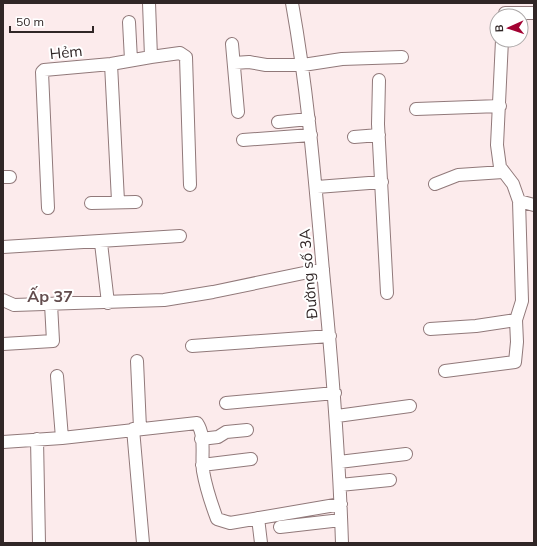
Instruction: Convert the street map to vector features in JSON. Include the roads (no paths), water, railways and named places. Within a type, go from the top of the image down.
[{"type":"street","points":[[149,3],[151,58]]},
{"type":"street","name":"Đường số 3A","points":[[292,3],[303,65],[317,187],[337,416],[342,543]]},
{"type":"street","points":[[129,22],[131,60]]},
{"type":"street","points":[[232,44],[238,112]]},
{"type":"street","points":[[445,370],[490,367],[515,362],[517,342],[516,320],[522,301],[519,201],[513,184],[500,167],[498,145],[502,48]]},
{"type":"street","name":"Hẻm","points":[[48,208],[42,72],[44,70],[111,64],[180,53],[186,56],[190,185]]},
{"type":"street","points":[[234,63],[249,62],[266,65],[303,65],[342,59],[402,57]]},
{"type":"street","points":[[111,64],[118,201]]},
{"type":"street","points":[[379,80],[379,136],[387,293]]},
{"type":"street","points":[[416,109],[500,106]]},
{"type":"street","points":[[278,122],[309,119]]},
{"type":"street","points":[[243,140],[311,135]]},
{"type":"street","points":[[354,137],[379,136]]},
{"type":"street","points":[[435,184],[458,175],[504,172]]},
{"type":"street","points":[[317,187],[382,182]]},
{"type":"street","points":[[91,203],[118,201],[136,202]]},
{"type":"street","points":[[519,201],[534,205]]},
{"type":"street","points":[[3,247],[101,243],[180,236]]},
{"type":"street","points":[[101,243],[108,303]]},
{"type":"street","points":[[3,300],[14,305],[164,300],[323,269]]},
{"type":"street","points":[[3,344],[53,340],[51,304]]},
{"type":"street","points":[[430,329],[476,326],[516,320]]},
{"type":"street","points":[[192,346],[330,336]]},
{"type":"street","points":[[137,361],[137,428],[142,543]]},
{"type":"street","points":[[57,376],[62,438]]},
{"type":"street","points":[[226,402],[335,393]]},
{"type":"street","points":[[337,416],[410,406]]},
{"type":"street","points":[[3,442],[62,438],[137,428],[197,423],[201,429],[202,465],[210,499],[217,519],[230,523],[341,504]]},
{"type":"street","points":[[201,439],[218,437],[226,432],[247,430]]},
{"type":"street","points":[[37,439],[39,543]]},
{"type":"street","points":[[338,462],[406,454]]},
{"type":"street","points":[[202,465],[251,459]]},
{"type":"street","points":[[340,485],[390,480]]},
{"type":"street","points":[[258,518],[261,543]]},
{"type":"street","points":[[280,527],[341,520]]},
{"type":"district","name":"Ấp 37","points":[[50,296]]}]
